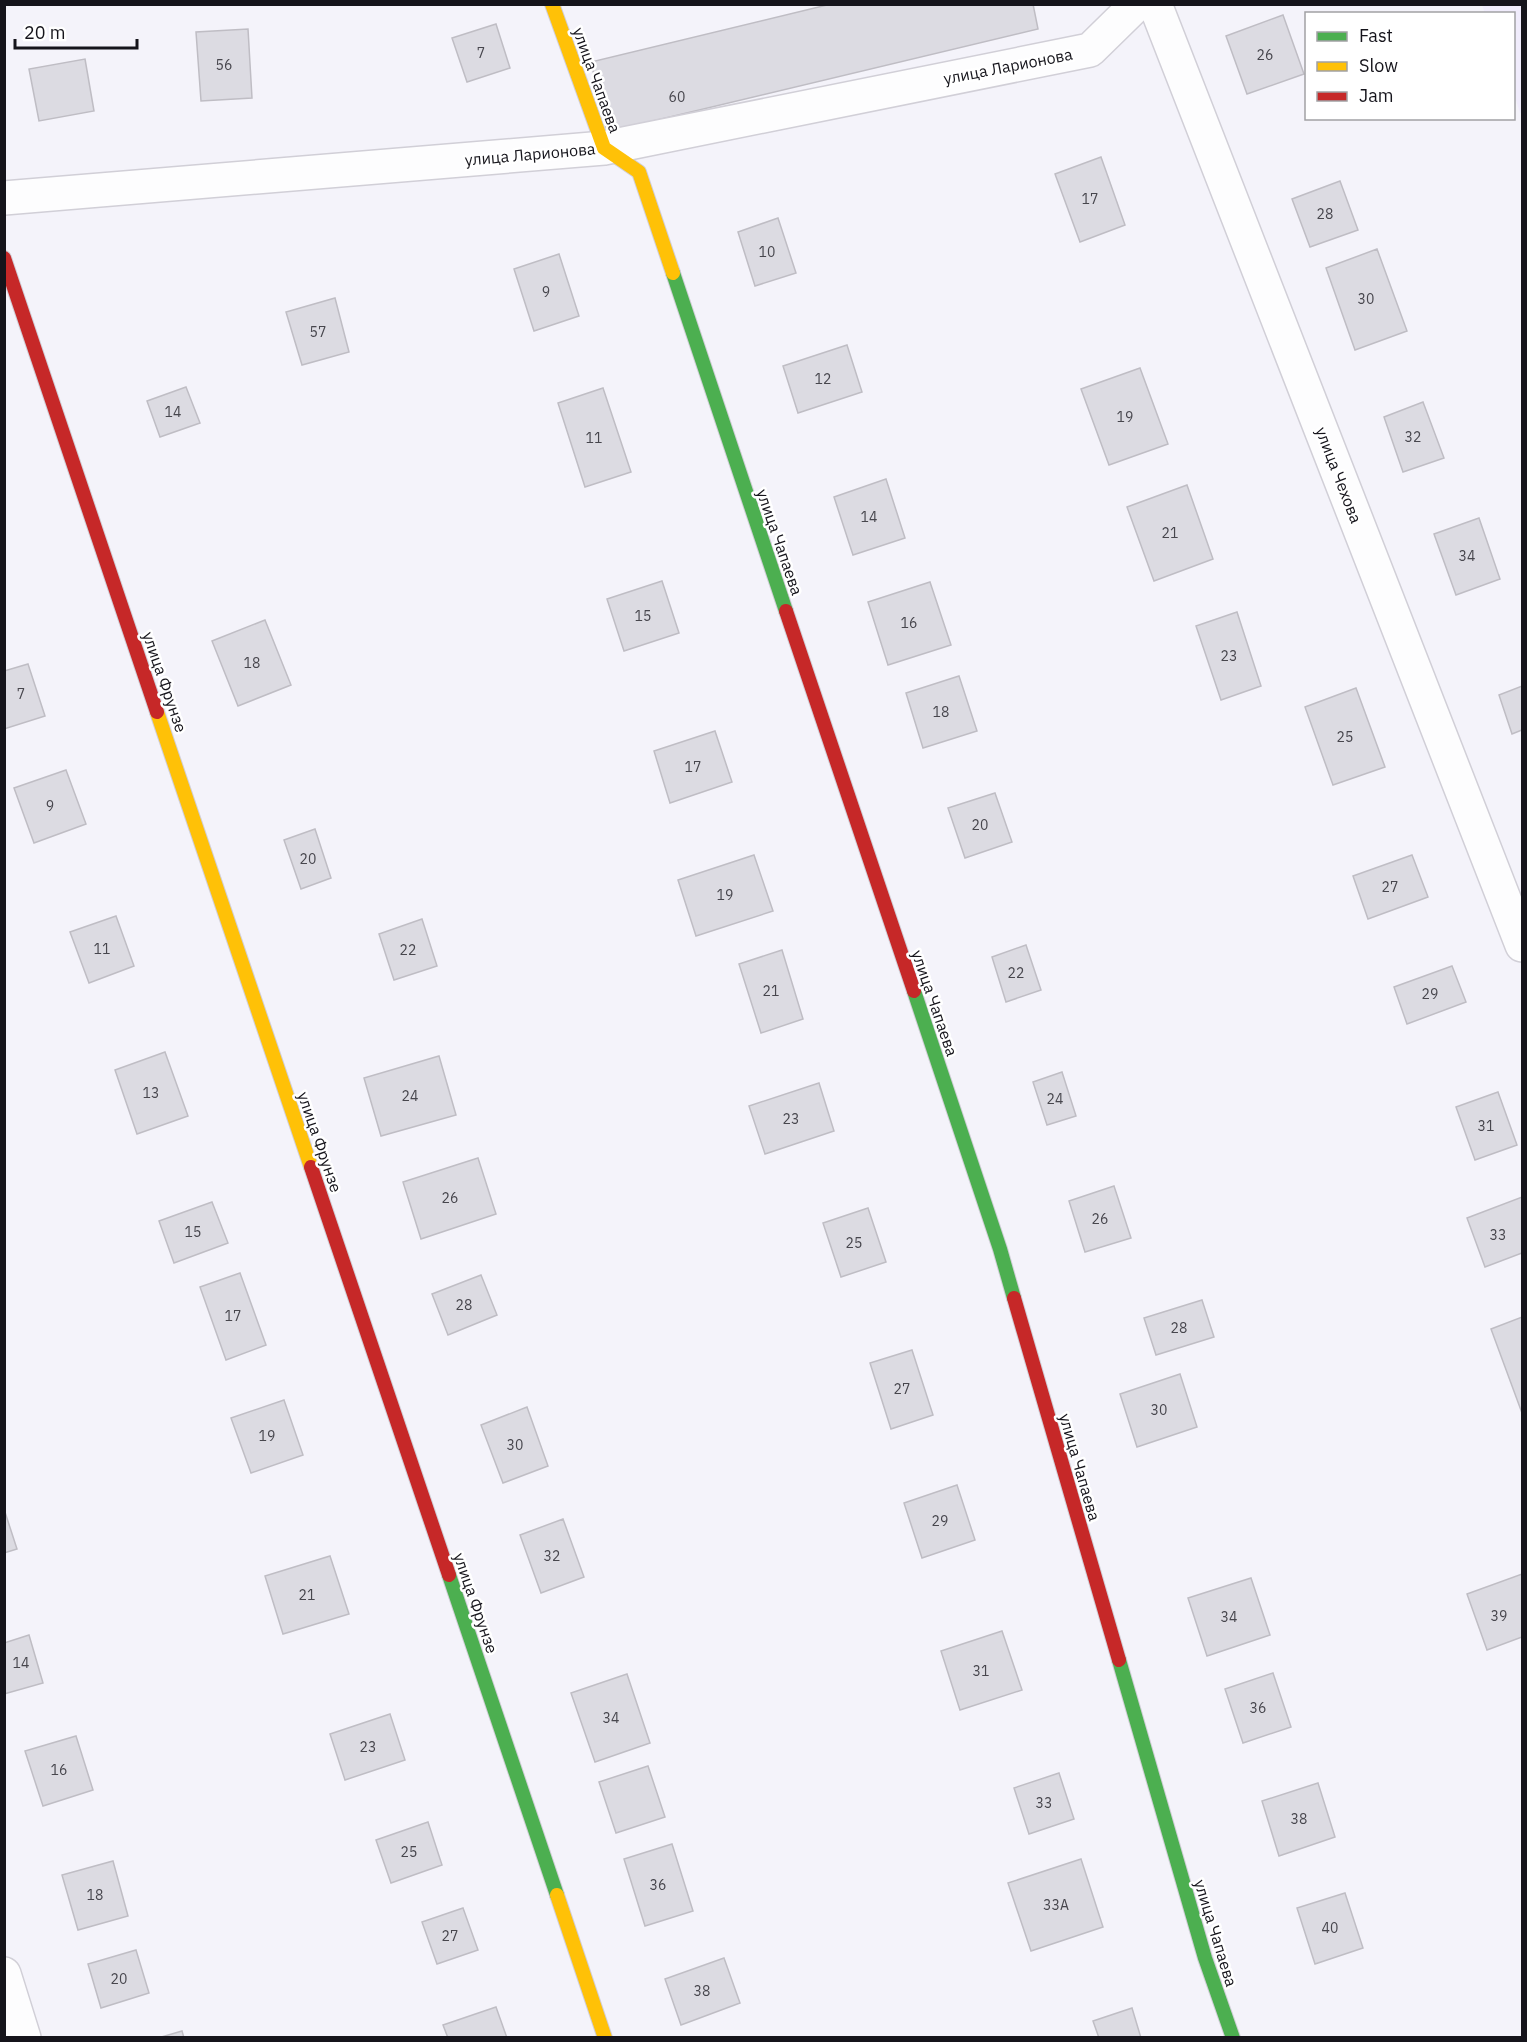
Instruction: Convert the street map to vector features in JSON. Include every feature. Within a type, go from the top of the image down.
[{"type":"street","name":"улица Чапаева","points":[[552,4],[604,148],[639,172],[1000,1249],[1204,1958],[1233,2037]]},
{"type":"street","name":"улица Ларионова","points":[[4,198],[604,148],[1090,50],[1137,4]]},
{"type":"street","name":"улица Чехова","points":[[1155,4],[1522,945]]},
{"type":"street","name":"улица Фрунзе","points":[[4,258],[605,2037]]},
{"type":"street","points":[[4,1974],[24,2037]]},
{"type":"shaded area","points":[[1482,5],[1522,5],[1522,112],[1520,113],[1515,97],[1515,12],[1485,12]]},
{"type":"building","points":[[831,4],[1033,4],[1038,29],[607,132],[591,62]]},
{"type":"building","points":[[1283,15],[1304,74],[1247,94],[1226,36]]},
{"type":"building","points":[[496,24],[510,68],[467,82],[452,38]]},
{"type":"building","points":[[248,29],[252,98],[201,101],[196,32]]},
{"type":"building","points":[[85,59],[94,111],[39,121],[29,69]]},
{"type":"building","points":[[1101,157],[1125,225],[1080,242],[1055,174]]},
{"type":"building","points":[[1340,181],[1358,230],[1310,247],[1292,199]]},
{"type":"building","points":[[778,218],[796,273],[755,286],[738,232]]},
{"type":"building","points":[[1377,249],[1407,331],[1355,350],[1326,268]]},
{"type":"building","points":[[559,254],[579,316],[534,331],[514,269]]},
{"type":"building","points":[[335,298],[349,352],[302,365],[286,312]]},
{"type":"building","points":[[847,345],[862,392],[798,413],[783,366]]},
{"type":"building","points":[[1140,368],[1168,444],[1109,465],[1081,389]]},
{"type":"building","points":[[186,387],[200,423],[160,437],[147,401]]},
{"type":"building","points":[[603,388],[631,472],[585,487],[558,403]]},
{"type":"building","points":[[1423,402],[1444,458],[1403,472],[1384,417]]},
{"type":"building","points":[[886,479],[905,538],[853,555],[834,497]]},
{"type":"building","points":[[1187,485],[1213,559],[1154,581],[1127,507]]},
{"type":"building","points":[[1479,518],[1500,579],[1456,595],[1434,534]]},
{"type":"building","points":[[662,581],[679,633],[624,651],[607,599]]},
{"type":"building","points":[[930,582],[951,645],[888,665],[868,602]]},
{"type":"building","points":[[1237,612],[1261,686],[1221,700],[1196,626]]},
{"type":"building","points":[[265,620],[291,685],[238,706],[212,641]]},
{"type":"building","points":[[28,664],[45,716],[4,729],[4,671]]},
{"type":"building","points":[[959,676],[977,731],[923,748],[906,693]]},
{"type":"building","points":[[1522,686],[1522,730],[1512,734],[1499,695]]},
{"type":"building","points":[[1356,688],[1385,767],[1333,785],[1305,707]]},
{"type":"building","points":[[715,731],[732,782],[670,803],[654,751]]},
{"type":"building","points":[[66,770],[86,824],[34,843],[14,788]]},
{"type":"building","points":[[995,793],[1012,842],[965,858],[948,808]]},
{"type":"building","points":[[315,829],[331,878],[301,889],[284,840]]},
{"type":"building","points":[[754,855],[773,911],[696,936],[678,880]]},
{"type":"building","points":[[1412,855],[1428,897],[1368,919],[1353,876]]},
{"type":"building","points":[[116,916],[134,966],[89,983],[70,932]]},
{"type":"building","points":[[422,919],[437,966],[394,980],[379,934]]},
{"type":"building","points":[[1026,945],[1041,990],[1006,1002],[992,957]]},
{"type":"building","points":[[782,950],[803,1019],[761,1033],[739,964]]},
{"type":"building","points":[[1452,966],[1466,1002],[1407,1024],[1394,987]]},
{"type":"building","points":[[165,1052],[188,1116],[137,1134],[115,1070]]},
{"type":"building","points":[[439,1056],[456,1115],[381,1136],[364,1078]]},
{"type":"building","points":[[1062,1072],[1076,1116],[1047,1125],[1033,1082]]},
{"type":"building","points":[[819,1083],[834,1131],[765,1154],[749,1106]]},
{"type":"building","points":[[1498,1092],[1517,1145],[1475,1160],[1456,1107]]},
{"type":"building","points":[[478,1158],[496,1214],[421,1239],[403,1182]]},
{"type":"building","points":[[1114,1186],[1131,1238],[1085,1252],[1069,1201]]},
{"type":"building","points":[[1522,1197],[1522,1253],[1485,1267],[1467,1218]]},
{"type":"building","points":[[212,1202],[228,1243],[174,1263],[159,1221]]},
{"type":"building","points":[[868,1208],[886,1262],[841,1277],[823,1223]]},
{"type":"building","points":[[240,1273],[266,1345],[226,1360],[200,1287]]},
{"type":"building","points":[[481,1275],[497,1315],[448,1335],[432,1294]]},
{"type":"building","points":[[1202,1300],[1214,1337],[1156,1355],[1144,1318]]},
{"type":"building","points":[[1522,1317],[1522,1413],[1491,1329]]},
{"type":"building","points":[[912,1350],[933,1415],[891,1429],[870,1363]]},
{"type":"building","points":[[1180,1374],[1197,1427],[1137,1447],[1120,1394]]},
{"type":"building","points":[[284,1400],[303,1455],[251,1473],[231,1418]]},
{"type":"building","points":[[527,1407],[548,1466],[503,1483],[481,1425]]},
{"type":"building","points":[[957,1485],[975,1540],[922,1558],[904,1503]]},
{"type":"building","points":[[4,1509],[17,1549],[4,1553]]},
{"type":"building","points":[[563,1519],[584,1577],[541,1593],[520,1535]]},
{"type":"building","points":[[330,1556],[349,1614],[283,1634],[265,1576]]},
{"type":"building","points":[[1522,1574],[1522,1637],[1487,1650],[1467,1594]]},
{"type":"building","points":[[1251,1578],[1270,1635],[1207,1656],[1188,1598]]},
{"type":"building","points":[[1002,1631],[1022,1690],[960,1710],[941,1651]]},
{"type":"building","points":[[29,1635],[43,1683],[4,1694],[4,1643]]},
{"type":"building","points":[[1273,1673],[1291,1727],[1243,1743],[1225,1689]]},
{"type":"building","points":[[627,1674],[650,1743],[595,1762],[571,1693]]},
{"type":"building","points":[[390,1714],[405,1760],[345,1780],[330,1734]]},
{"type":"building","points":[[76,1736],[93,1790],[43,1806],[25,1751]]},
{"type":"building","points":[[648,1766],[665,1817],[616,1833],[599,1782]]},
{"type":"building","points":[[1059,1773],[1074,1819],[1029,1834],[1014,1788]]},
{"type":"building","points":[[1318,1783],[1335,1837],[1279,1856],[1262,1801]]},
{"type":"building","points":[[428,1822],[442,1865],[391,1883],[376,1840]]},
{"type":"building","points":[[672,1844],[693,1911],[645,1926],[624,1859]]},
{"type":"building","points":[[1081,1859],[1103,1927],[1031,1951],[1008,1883]]},
{"type":"building","points":[[113,1861],[128,1916],[78,1930],[62,1875]]},
{"type":"building","points":[[1345,1893],[1363,1948],[1315,1964],[1297,1908]]},
{"type":"building","points":[[463,1908],[478,1950],[437,1964],[422,1922]]},
{"type":"building","points":[[136,1950],[149,1993],[101,2008],[88,1964]]},
{"type":"building","points":[[724,1958],[740,2003],[681,2025],[665,1979]]},
{"type":"building","points":[[496,2007],[507,2038],[448,2038],[443,2025]]},
{"type":"building","points":[[1132,2008],[1141,2038],[1099,2038],[1093,2021]]},
{"type":"building","points":[[182,2031],[184,2038],[158,2038]]},
{"type":"traffic: fast","points":[[673,273],[786,611]]},
{"type":"traffic: fast","points":[[914,991],[1000,1249],[1014,1298]]},
{"type":"traffic: fast","points":[[449,1575],[557,1895]]},
{"type":"traffic: fast","points":[[1119,1660],[1205,1958],[1233,2038]]},
{"type":"traffic: slow","points":[[552,4],[604,148],[639,172],[673,273]]},
{"type":"traffic: slow","points":[[157,712],[311,1167]]},
{"type":"traffic: slow","points":[[557,1895],[605,2038]]},
{"type":"traffic: jam","points":[[4,258],[157,712]]},
{"type":"traffic: jam","points":[[786,611],[914,991]]},
{"type":"traffic: jam","points":[[311,1167],[449,1575]]},
{"type":"traffic: jam","points":[[1014,1298],[1119,1660]]}]
